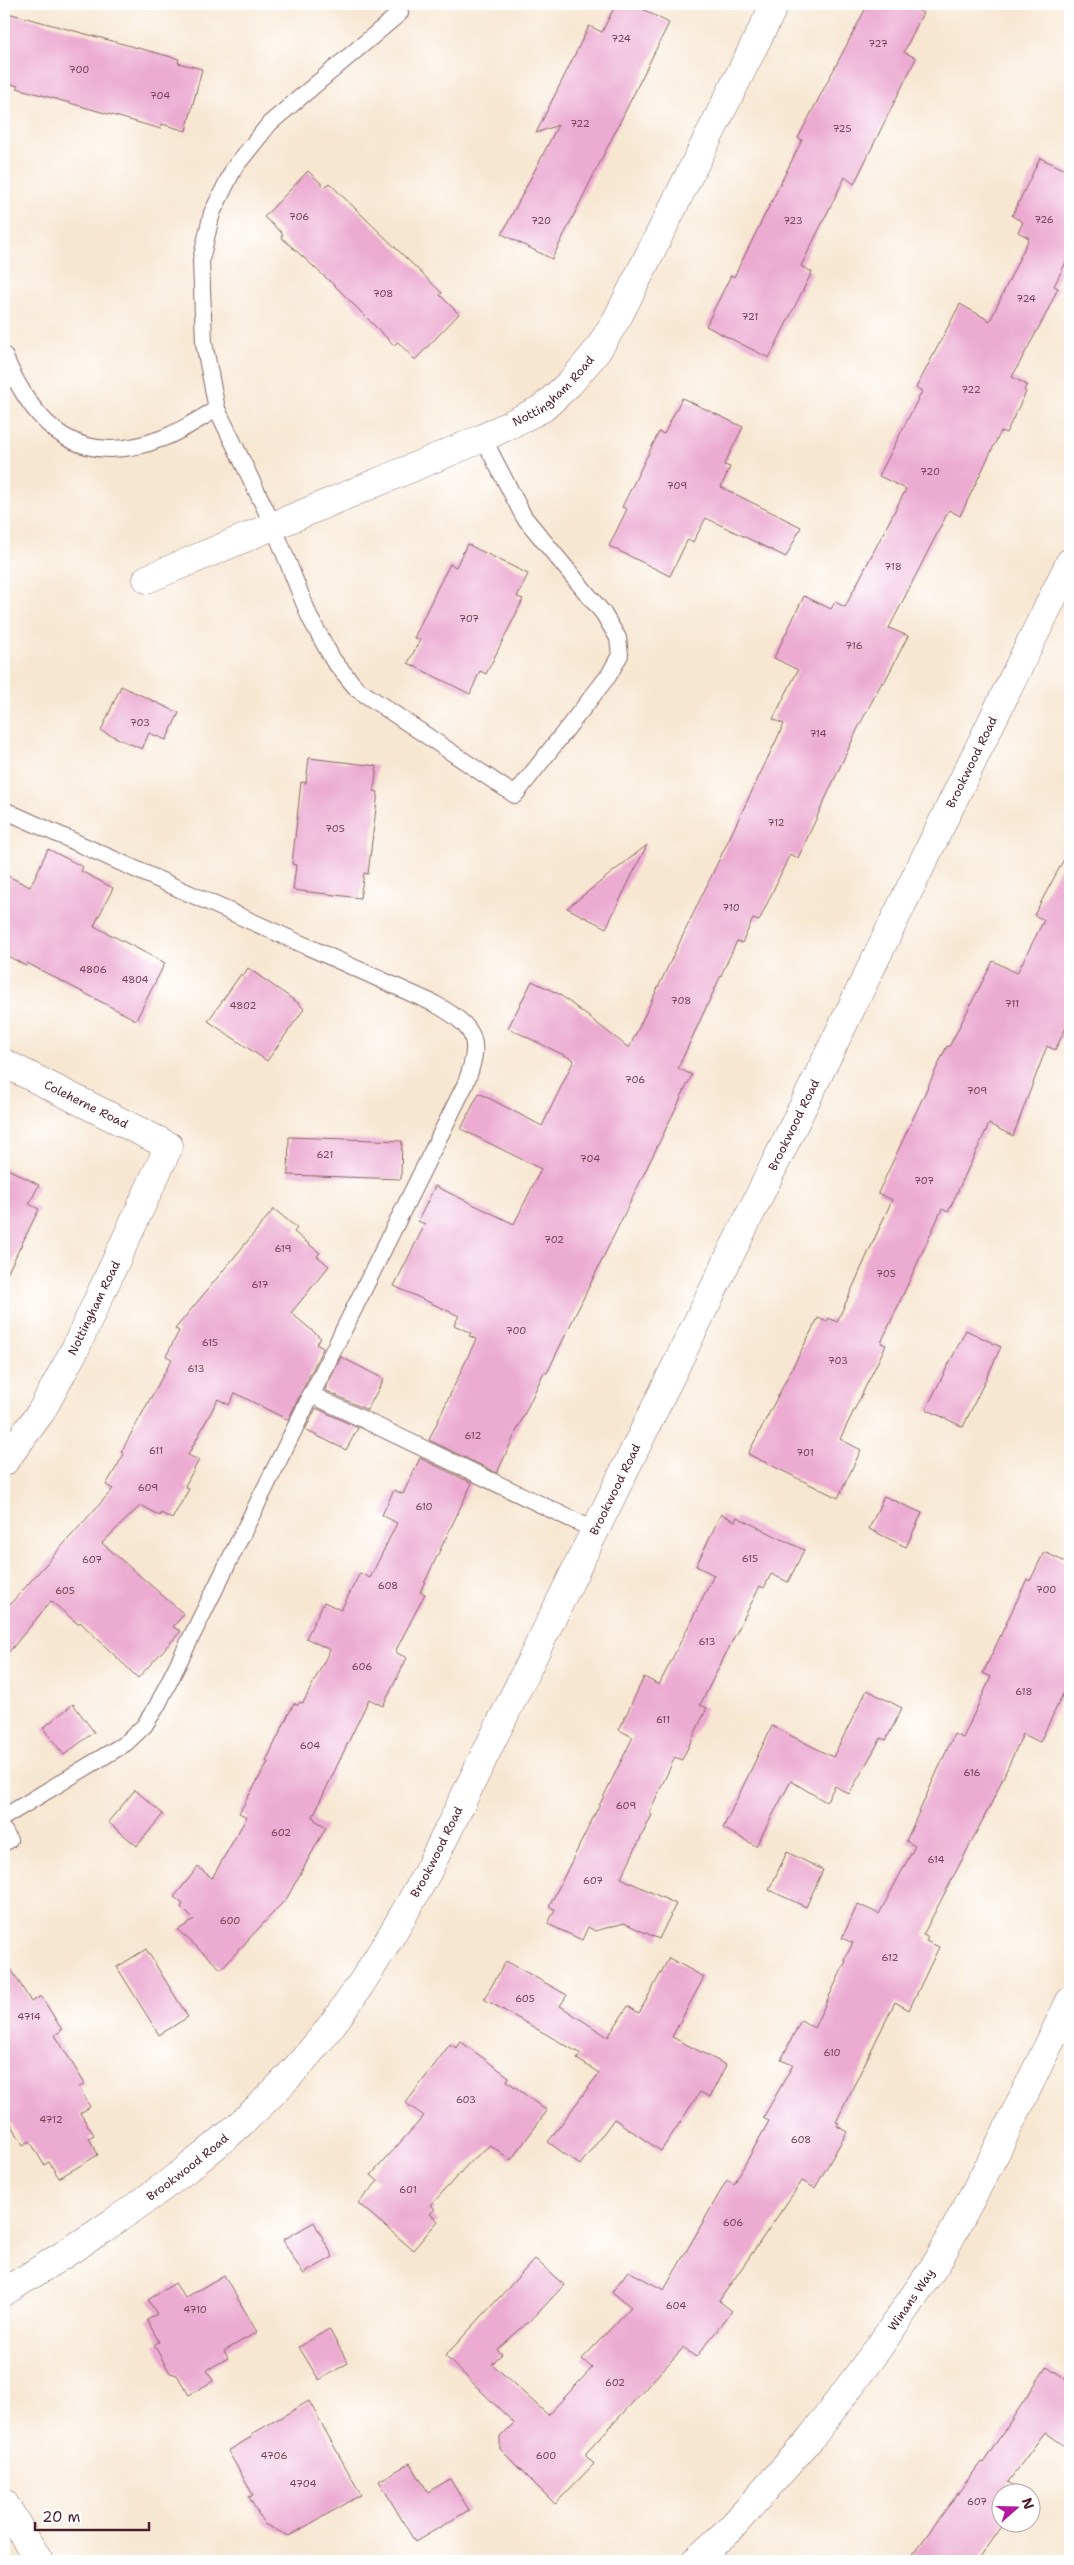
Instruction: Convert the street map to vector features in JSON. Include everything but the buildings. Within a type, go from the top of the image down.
[{"type":"street","name":"Nottingham Road","points":[[147,579],[483,438],[543,408],[570,383],[597,351],[618,316],[775,4]]},
{"type":"street","name":"Brookwood Road","points":[[4,2292],[107,2228],[166,2187],[226,2139],[278,2087],[337,2019],[381,1954],[427,1873],[1070,562]]},
{"type":"street","name":"Coleherne Road","points":[[4,1063],[169,1146]]},
{"type":"street","name":"Nottingham Road","points":[[4,1462],[41,1412],[75,1349],[169,1146]]},
{"type":"street","name":"Winans Way","points":[[695,2561],[731,2528],[811,2438],[879,2347],[938,2261],[995,2154],[1070,2001]]},
{"type":"street","points":[[4,2503],[39,2561]]},
{"type":"lane","points":[[396,4],[400,13],[270,123],[234,168],[212,213],[202,260],[203,334],[217,409],[273,526],[310,618],[333,660],[357,689],[516,795],[609,675],[620,655],[618,638],[603,613],[524,517],[483,438]]},
{"type":"lane","points":[[4,355],[14,380],[36,412],[61,436],[93,448],[129,447],[164,438],[217,409]]},
{"type":"lane","points":[[4,810],[434,1004],[458,1017],[469,1028],[474,1044],[474,1062],[465,1085],[310,1394],[157,1706],[144,1726],[126,1743],[4,1817]]},
{"type":"lane","points":[[310,1394],[596,1531]]},
{"type":"lane","points":[[4,1831],[9,1840],[4,1843]]}]
